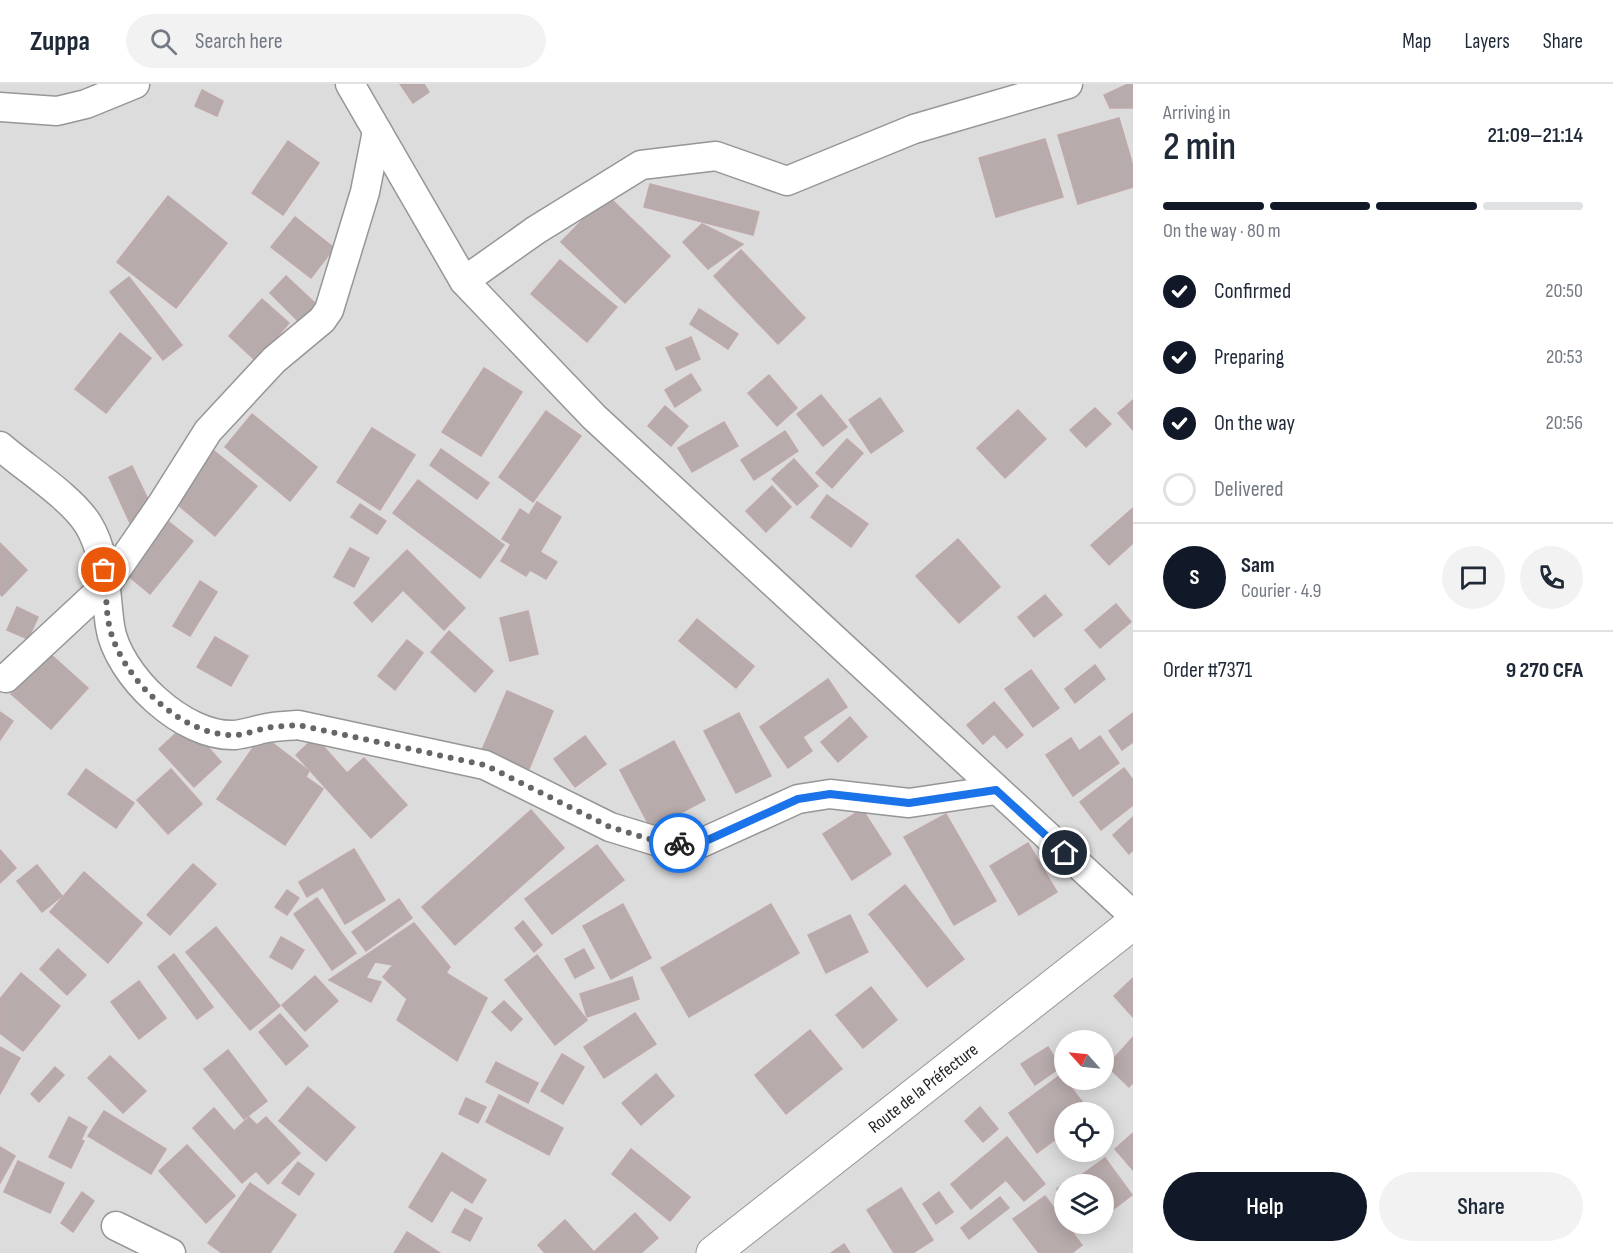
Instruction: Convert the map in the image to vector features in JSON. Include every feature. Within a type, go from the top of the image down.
[{"type":"street","points":[[0,107],[57,111],[86,104],[135,84]]},
{"type":"street","points":[[350,84],[464,281],[594,417],[1133,915]]},
{"type":"street","points":[[464,281],[536,230],[641,165],[716,156],[787,181],[914,129],[1068,84]]},
{"type":"street","points":[[6,678],[106,585],[162,504],[208,430],[253,381],[322,320],[329,310],[365,192],[377,131]]},
{"type":"street","points":[[0,446],[63,498],[88,524],[101,554],[110,629],[126,664],[149,694],[187,722],[206,731],[235,735],[298,725],[485,765],[610,827],[659,842],[699,844],[798,799],[830,794],[909,803],[996,790]]},
{"type":"street","name":"Route de la Préfecture","points":[[713,1253],[1133,923]]},
{"type":"street","points":[[116,1226],[171,1253]]},
{"type":"shaded area","points":[[0,84],[1133,84],[1133,1253],[0,1253]]},
{"type":"building","points":[[400,84],[424,84],[429,92],[413,103]]},
{"type":"building","points":[[1133,84],[1133,108],[1110,108],[1104,95]]},
{"type":"building","points":[[202,90],[223,101],[217,116],[195,106]]},
{"type":"building","points":[[1119,118],[1133,166],[1133,187],[1078,204],[1058,135]]},
{"type":"building","points":[[1045,139],[1063,197],[996,217],[979,158]]},
{"type":"building","points":[[288,141],[319,163],[283,215],[252,193]]},
{"type":"building","points":[[650,184],[759,212],[753,235],[644,207]]},
{"type":"building","points":[[607,195],[670,256],[625,303],[561,242]]},
{"type":"building","points":[[168,196],[227,243],[176,308],[117,262]]},
{"type":"building","points":[[295,217],[334,248],[311,278],[271,247]]},
{"type":"building","points":[[702,224],[743,244],[708,269],[683,242]]},
{"type":"building","points":[[741,250],[761,271],[734,298],[714,276]]},
{"type":"building","points":[[560,260],[617,307],[587,342],[531,294]]},
{"type":"building","points":[[761,271],[805,318],[778,344],[734,298]]},
{"type":"building","points":[[286,276],[316,304],[299,322],[270,293]]},
{"type":"building","points":[[129,277],[182,345],[163,360],[110,292]]},
{"type":"building","points":[[262,299],[289,323],[256,361],[229,336]]},
{"type":"building","points":[[699,309],[738,334],[728,349],[690,324]]},
{"type":"building","points":[[120,333],[151,358],[106,413],[75,389]]},
{"type":"building","points":[[691,337],[700,359],[676,370],[666,348]]},
{"type":"building","points":[[484,368],[522,392],[481,456],[442,432]]},
{"type":"building","points":[[691,374],[701,390],[675,407],[665,390]]},
{"type":"building","points":[[769,375],[797,408],[777,426],[748,393]]},
{"type":"building","points":[[821,395],[847,427],[823,446],[797,414]]},
{"type":"building","points":[[880,398],[903,431],[871,453],[849,420]]},
{"type":"building","points":[[1133,400],[1133,430],[1118,413]]},
{"type":"building","points":[[665,406],[688,426],[671,446],[648,426]]},
{"type":"building","points":[[1095,408],[1111,424],[1086,447],[1070,430]]},
{"type":"building","points":[[1018,410],[1046,439],[1005,478],[977,448]]},
{"type":"building","points":[[546,411],[581,436],[533,502],[499,477]]},
{"type":"building","points":[[252,414],[317,467],[290,501],[225,447]]},
{"type":"building","points":[[724,422],[738,446],[692,472],[678,448]]},
{"type":"building","points":[[372,428],[415,455],[380,510],[337,482]]},
{"type":"building","points":[[785,431],[798,451],[754,480],[741,460]]},
{"type":"building","points":[[847,439],[863,453],[832,488],[816,473]]},
{"type":"building","points":[[441,449],[489,483],[477,499],[430,465]]},
{"type":"building","points":[[213,450],[257,486],[215,536],[171,499]]},
{"type":"building","points":[[794,459],[818,486],[797,505],[772,479]]},
{"type":"building","points":[[132,466],[154,512],[130,523],[109,477]]},
{"type":"building","points":[[418,480],[504,545],[480,578],[393,513]]},
{"type":"building","points":[[772,486],[791,507],[766,532],[746,511]]},
{"type":"building","points":[[827,495],[868,524],[851,547],[811,517]]},
{"type":"building","points":[[537,502],[561,517],[540,552],[557,562],[546,579],[530,570],[526,576],[501,561],[511,544],[502,539],[520,509],[529,515]]},
{"type":"building","points":[[360,504],[386,521],[377,534],[351,517]]},
{"type":"building","points":[[1133,508],[1133,543],[1109,565],[1091,545]]},
{"type":"building","points":[[169,522],[193,541],[150,594],[126,574]]},
{"type":"building","points":[[958,539],[1000,587],[959,623],[916,576]]},
{"type":"building","points":[[0,543],[27,570],[2,596],[0,594]]},
{"type":"building","points":[[350,548],[369,558],[354,587],[334,577]]},
{"type":"building","points":[[407,550],[465,608],[444,630],[403,590],[372,622],[354,603]]},
{"type":"building","points":[[200,581],[217,592],[190,636],[173,626]]},
{"type":"building","points":[[1045,595],[1062,615],[1034,637],[1018,617]]},
{"type":"building","points":[[1116,604],[1131,622],[1100,648],[1085,630]]},
{"type":"building","points":[[17,607],[38,617],[28,639],[7,630]]},
{"type":"building","points":[[528,611],[538,654],[510,661],[500,618]]},
{"type":"building","points":[[697,619],[754,666],[736,688],[679,641]]},
{"type":"building","points":[[449,631],[493,671],[475,692],[431,652]]},
{"type":"building","points":[[215,637],[248,656],[231,686],[197,667]]},
{"type":"building","points":[[407,640],[423,653],[395,690],[378,676]]},
{"type":"building","points":[[48,652],[88,688],[51,729],[11,694]]},
{"type":"building","points":[[1095,665],[1105,679],[1075,703],[1065,689]]},
{"type":"building","points":[[1031,670],[1059,708],[1033,727],[1005,689]]},
{"type":"building","points":[[828,679],[847,707],[803,737],[812,751],[788,768],[760,727]]},
{"type":"building","points":[[507,691],[553,711],[529,769],[482,750]]},
{"type":"building","points":[[994,702],[1023,735],[1007,748],[994,734],[983,744],[967,725]]},
{"type":"building","points":[[0,712],[13,721],[0,740]]},
{"type":"building","points":[[739,713],[771,776],[736,793],[704,731]]},
{"type":"building","points":[[1133,713],[1133,742],[1122,750],[1109,731]]},
{"type":"building","points":[[850,717],[867,737],[838,762],[821,742]]},
{"type":"building","points":[[187,723],[221,762],[194,787],[159,749]]},
{"type":"building","points":[[262,735],[309,771],[306,777],[323,789],[285,845],[217,799]]},
{"type":"building","points":[[585,736],[606,764],[575,787],[554,759]]},
{"type":"building","points":[[1100,736],[1119,763],[1073,796],[1046,755],[1071,738],[1079,751]]},
{"type":"building","points":[[315,737],[347,773],[364,758],[407,805],[371,838],[296,755]]},
{"type":"building","points":[[674,741],[705,800],[651,829],[620,770]]},
{"type":"building","points":[[1124,768],[1133,780],[1133,805],[1101,830],[1080,802]]},
{"type":"building","points":[[86,769],[134,803],[116,828],[68,794]]},
{"type":"building","points":[[171,769],[202,804],[168,834],[137,800]]},
{"type":"building","points":[[862,809],[891,854],[852,880],[823,834]]},
{"type":"building","points":[[531,810],[564,848],[455,945],[422,907]]},
{"type":"building","points":[[946,814],[996,901],[954,925],[904,837]]},
{"type":"building","points":[[1133,817],[1133,850],[1129,854],[1113,835]]},
{"type":"building","points":[[1028,843],[1057,892],[1019,915],[990,866]]},
{"type":"building","points":[[597,845],[624,880],[552,934],[525,899]]},
{"type":"building","points":[[354,849],[385,900],[345,924],[323,887],[307,897],[299,882]]},
{"type":"building","points":[[0,850],[16,868],[0,883]]},
{"type":"building","points":[[193,864],[216,884],[170,935],[147,915]]},
{"type":"building","points":[[37,865],[62,896],[42,912],[17,881]]},
{"type":"building","points":[[84,872],[110,895],[75,934],[50,912]]},
{"type":"building","points":[[905,885],[964,959],[927,987],[869,914]]},
{"type":"building","points":[[287,890],[299,898],[287,915],[275,907]]},
{"type":"building","points":[[110,895],[142,923],[108,963],[75,934]]},
{"type":"building","points":[[317,898],[356,953],[332,970],[294,914]]},
{"type":"building","points":[[399,899],[412,918],[366,951],[352,932]]},
{"type":"building","points":[[623,904],[651,958],[611,979],[583,926]]},
{"type":"building","points":[[771,904],[799,953],[689,1017],[661,968]]},
{"type":"building","points":[[850,915],[868,952],[826,973],[808,935]]},
{"type":"building","points":[[523,921],[542,945],[534,952],[515,928]]},
{"type":"building","points":[[414,923],[450,967],[446,973],[487,998],[457,1061],[397,1020],[407,999],[383,977],[393,965],[375,962],[366,978],[381,982],[371,1002],[329,980]]},
{"type":"building","points":[[216,927],[280,1006],[250,1030],[186,952]]},
{"type":"building","points":[[281,937],[304,950],[292,969],[270,957]]},
{"type":"building","points":[[58,949],[86,975],[67,995],[40,969]]},
{"type":"building","points":[[584,949],[594,968],[575,978],[565,959]]},
{"type":"building","points":[[174,954],[213,1007],[197,1019],[158,967]]},
{"type":"building","points":[[537,955],[587,1020],[555,1045],[505,980]]},
{"type":"building","points":[[21,973],[60,1006],[23,1051],[0,1033],[0,999]]},
{"type":"building","points":[[315,976],[338,1001],[305,1031],[282,1005]]},
{"type":"building","points":[[632,977],[639,999],[587,1017],[580,994]]},
{"type":"building","points":[[1133,978],[1133,1017],[1114,996]]},
{"type":"building","points":[[139,981],[166,1018],[139,1039],[111,1002]]},
{"type":"building","points":[[871,987],[897,1020],[863,1048],[836,1015]]},
{"type":"building","points":[[504,1001],[522,1019],[511,1031],[492,1012]]},
{"type":"building","points":[[635,1013],[656,1044],[604,1078],[584,1047]]},
{"type":"building","points":[[280,1014],[308,1046],[286,1065],[259,1032]]},
{"type":"building","points":[[810,1030],[842,1069],[786,1114],[755,1075]]},
{"type":"building","points":[[1133,1037],[1133,1083],[1129,1087],[1114,1073],[1114,1058]]},
{"type":"building","points":[[0,1047],[20,1058],[0,1094]]},
{"type":"building","points":[[1048,1047],[1054,1056],[1054,1072],[1035,1085],[1021,1064]]},
{"type":"building","points":[[228,1050],[267,1101],[244,1119],[204,1069]]},
{"type":"building","points":[[562,1054],[584,1067],[563,1104],[541,1091]]},
{"type":"building","points":[[110,1056],[146,1091],[123,1113],[88,1078]]},
{"type":"building","points":[[496,1062],[538,1083],[528,1103],[486,1082]]},
{"type":"building","points":[[55,1067],[64,1075],[39,1102],[31,1094]]},
{"type":"building","points":[[656,1074],[674,1096],[641,1125],[622,1103]]},
{"type":"building","points":[[1054,1080],[1054,1090],[1073,1090],[1082,1102],[1054,1102],[1054,1140],[1037,1153],[1009,1113]]},
{"type":"building","points":[[308,1087],[355,1127],[326,1161],[279,1121]]},
{"type":"building","points":[[499,1095],[563,1128],[549,1155],[486,1122]]},
{"type":"building","points":[[466,1098],[486,1107],[478,1123],[459,1114]]},
{"type":"building","points":[[980,1107],[998,1129],[983,1142],[965,1121]]},
{"type":"building","points":[[214,1108],[234,1131],[249,1117],[257,1125],[266,1117],[300,1153],[268,1184],[256,1171],[242,1183],[193,1128]]},
{"type":"building","points":[[104,1111],[166,1149],[151,1174],[88,1136]]},
{"type":"building","points":[[69,1117],[87,1127],[81,1140],[84,1141],[71,1168],[49,1157]]},
{"type":"building","points":[[1133,1133],[1133,1170],[1115,1149]]},
{"type":"building","points":[[1007,1137],[1045,1184],[1024,1201],[1006,1180],[971,1209],[951,1184]]},
{"type":"building","points":[[187,1145],[235,1196],[206,1223],[159,1171]]},
{"type":"building","points":[[0,1147],[15,1156],[0,1183]]},
{"type":"building","points":[[631,1149],[690,1197],[670,1221],[612,1174]]},
{"type":"building","points":[[442,1153],[486,1180],[472,1203],[451,1190],[432,1222],[409,1207]]},
{"type":"building","points":[[18,1161],[64,1183],[50,1213],[4,1192]]},
{"type":"building","points":[[298,1162],[314,1174],[299,1195],[282,1183]]},
{"type":"building","points":[[1100,1162],[1108,1162],[1132,1195],[1114,1209],[1114,1174],[1083,1174]]},
{"type":"building","points":[[250,1183],[296,1215],[270,1253],[222,1253],[208,1243]]},
{"type":"building","points":[[901,1188],[933,1240],[913,1253],[894,1253],[867,1210]]},
{"type":"building","points":[[82,1192],[94,1201],[73,1232],[61,1223]]},
{"type":"building","points":[[939,1192],[953,1212],[936,1224],[923,1204]]},
{"type":"building","points":[[1045,1196],[1054,1208],[1054,1234],[1074,1234],[1082,1245],[1072,1253],[1039,1253],[1013,1219]]},
{"type":"building","points":[[1000,1197],[1009,1208],[969,1239],[961,1228]]},
{"type":"building","points":[[465,1209],[482,1218],[470,1241],[452,1232]]},
{"type":"building","points":[[635,1213],[658,1238],[641,1253],[545,1253],[538,1245],[565,1220],[594,1252]]},
{"type":"building","points":[[407,1232],[440,1253],[394,1253]]},
{"type":"building","points":[[844,1244],[850,1253],[831,1253]]},
{"type":"way so far","points":[[104,570],[110,629],[126,664],[149,694],[178,718],[206,731],[235,735],[298,725],[485,765],[610,827],[659,842],[679,843]]},
{"type":"route","points":[[679,843],[699,844],[798,799],[830,794],[864,796],[909,803],[996,790],[1065,853]]}]
